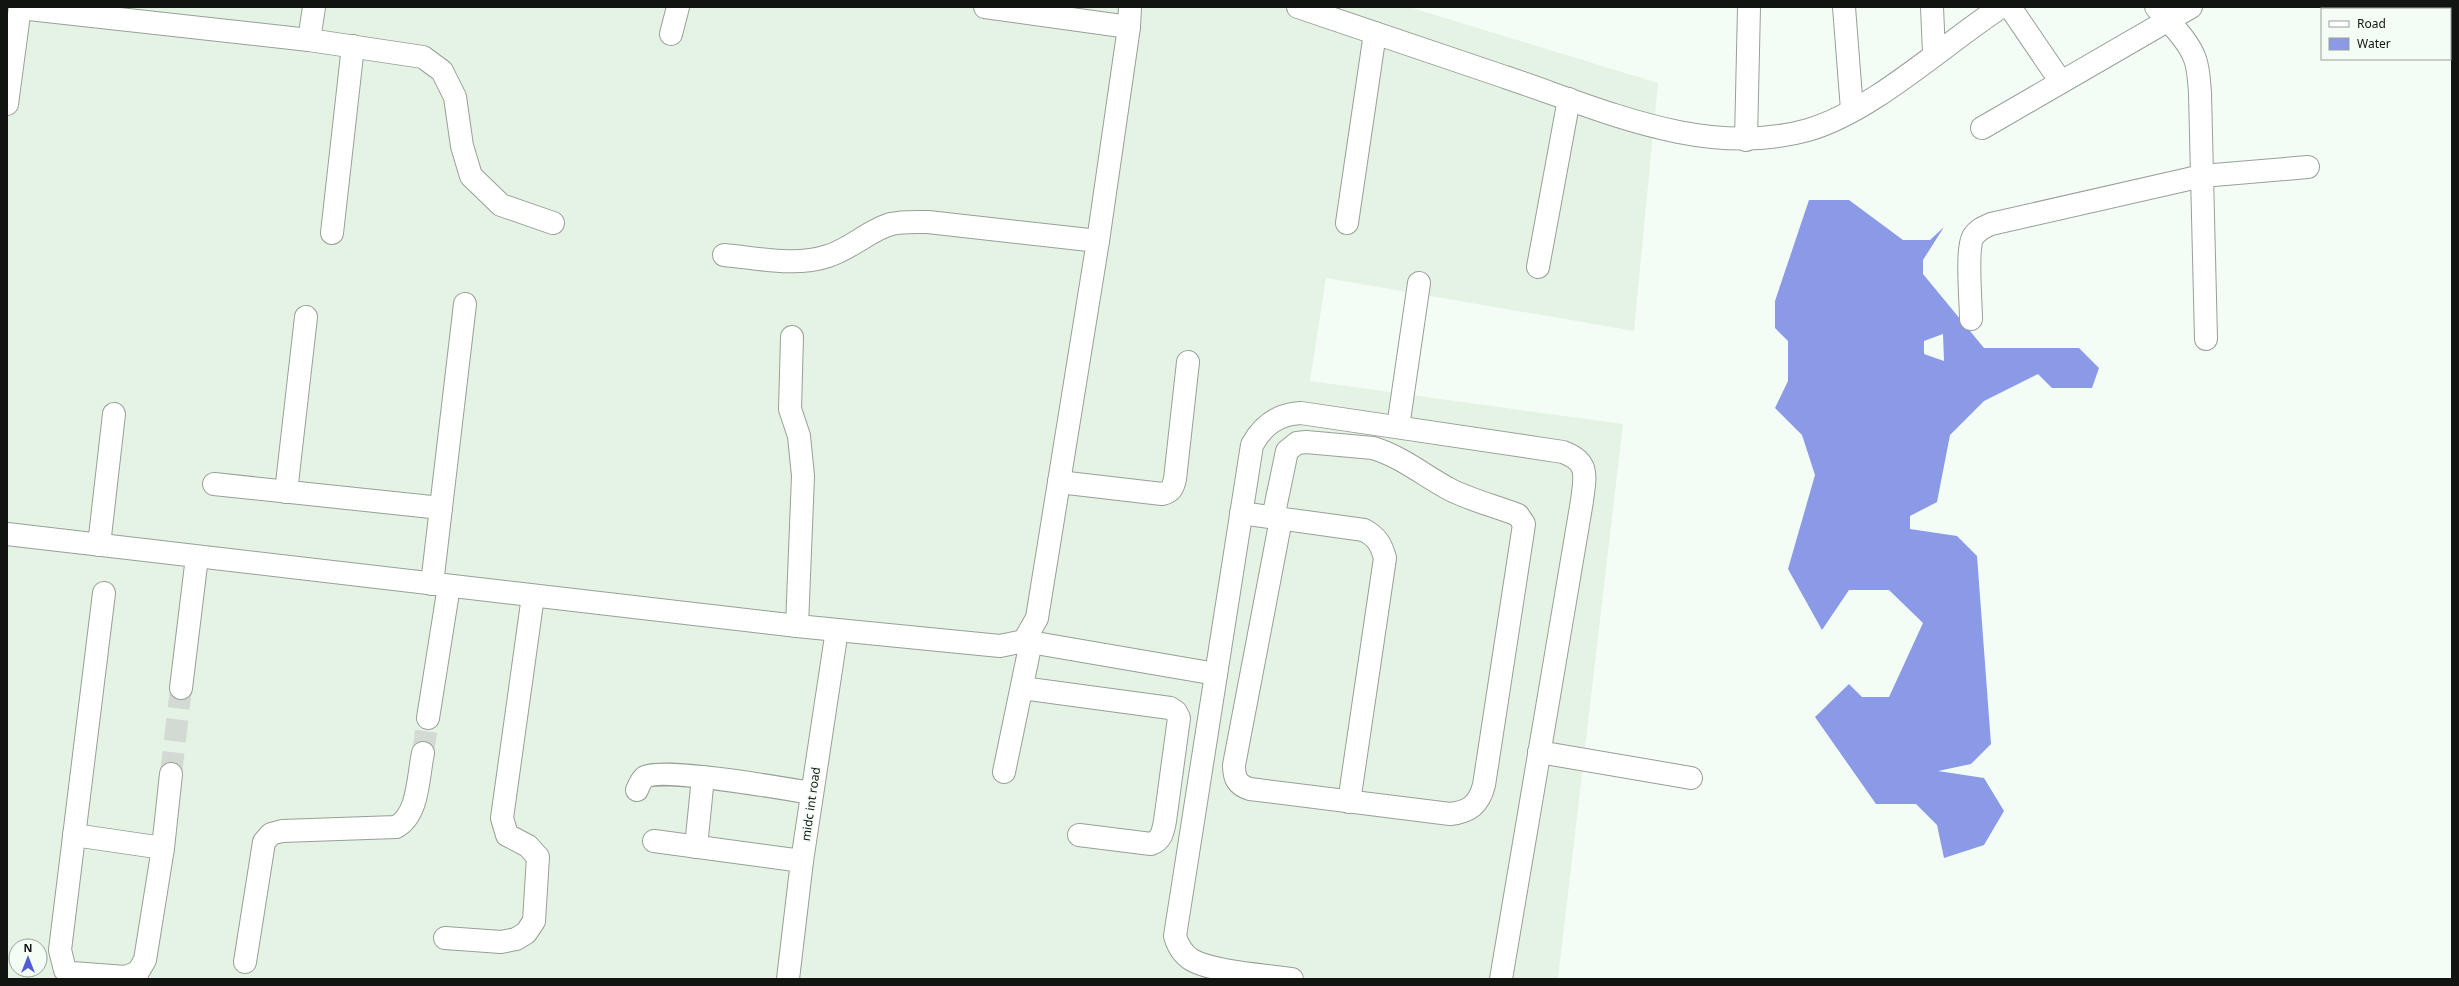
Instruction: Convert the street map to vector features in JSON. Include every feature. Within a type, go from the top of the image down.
[{"type":"street","points":[[7,104],[20,7],[309,40],[423,57],[442,71],[455,97],[462,146],[471,176],[501,205],[553,224]]},
{"type":"street","points":[[309,40],[314,7]]},
{"type":"street","points":[[671,34],[678,7]]},
{"type":"street","points":[[985,7],[1129,17],[1098,241],[1037,618],[1027,642],[1022,688],[1004,772]]},
{"type":"street","points":[[1298,7],[1633,120],[1696,136],[1746,140],[1808,130],[1852,110],[1901,79],[1934,54],[2002,7],[2061,82]]},
{"type":"street","points":[[1746,140],[1749,7]]},
{"type":"street","points":[[1844,7],[1852,110]]},
{"type":"street","points":[[1932,7],[1934,54]]},
{"type":"street","points":[[1982,128],[2061,82],[2162,14],[2191,7]]},
{"type":"street","points":[[2162,14],[2195,59],[2200,93],[2206,339]]},
{"type":"street","points":[[1347,224],[1375,33]]},
{"type":"street","points":[[332,232],[353,46]]},
{"type":"street","points":[[1538,267],[1569,99]]},
{"type":"street","points":[[1971,319],[1970,250],[1972,238],[1979,230],[1990,224],[2202,176],[2308,167]]},
{"type":"street","points":[[724,255],[786,261],[820,258],[846,250],[889,224],[900,222],[928,222],[1098,241]]},
{"type":"street","points":[[1398,427],[1419,283]]},
{"type":"street","points":[[428,718],[440,585],[441,508],[465,304]]},
{"type":"street","points":[[286,492],[306,318]]},
{"type":"street","points":[[792,337],[790,409],[799,436],[803,476],[797,626]]},
{"type":"street","points":[[1059,482],[1162,494],[1173,488],[1188,362]]},
{"type":"street","points":[[1288,979],[1203,964],[1192,960],[1183,953],[1176,941],[1176,924],[1252,445],[1259,432],[1278,418],[1287,414],[1313,413],[1563,452],[1576,457],[1583,466],[1585,474],[1582,500],[1501,979]]},
{"type":"street","points":[[99,545],[114,414]]},
{"type":"street","points":[[1306,442],[1373,448],[1384,451],[1413,466],[1450,490],[1518,515],[1524,524],[1481,797],[1472,807],[1462,813],[1450,814],[1349,802],[1250,789],[1240,785],[1235,777],[1234,764],[1277,518],[1287,451],[1297,443],[1306,442]]},
{"type":"street","points":[[214,484],[441,508]]},
{"type":"street","points":[[1241,513],[1364,530],[1375,535],[1382,545],[1385,558],[1349,802]]},
{"type":"street","points":[[7,534],[797,626],[1000,646],[1027,642],[1216,674]]},
{"type":"street","points":[[181,688],[197,557]]},
{"type":"street","points":[[104,592],[60,950],[65,970],[72,973],[126,977],[138,972],[145,960],[163,848],[171,774]]},
{"type":"street","points":[[445,938],[501,942],[516,939],[526,932],[534,921],[538,857],[528,846],[507,835],[502,818],[533,596]]},
{"type":"street","name":"midc int road","points":[[788,979],[802,861],[837,630]]},
{"type":"street","points":[[1022,688],[1170,708],[1176,712],[1179,718],[1163,834],[1158,842],[1151,844],[1079,835]]},
{"type":"street","points":[[1539,752],[1691,778]]},
{"type":"street","points":[[245,962],[264,842],[271,834],[282,832],[396,827],[402,824],[411,810],[423,753]]},
{"type":"street","points":[[638,790],[640,782],[646,776],[658,774],[703,777],[812,793]]},
{"type":"street","points":[[696,846],[703,777]]},
{"type":"street","points":[[74,836],[163,848]]},
{"type":"street","points":[[654,842],[696,846],[802,861]]},
{"type":"shaded area","points":[[7,7],[1409,7],[1658,83],[1634,331],[1326,278],[1310,381],[1623,424],[1558,979],[7,979]]},
{"type":"water","points":[[1809,200],[1849,200],[1903,240],[1930,240],[1944,227],[1923,260],[1923,274],[1984,348],[2079,348],[2099,368],[2092,388],[2052,388],[2038,374],[1984,401],[1950,435],[1937,502],[1910,516],[1910,529],[1957,536],[1977,556],[1991,744],[1971,764],[1938,771],[1984,778],[2004,811],[1984,845],[1944,858],[1937,825],[1916,804],[1876,804],[1815,717],[1849,684],[1862,697],[1889,697],[1923,623],[1889,590],[1849,590],[1822,630],[1788,569],[1815,475],[1802,435],[1775,408],[1788,381],[1788,341],[1775,328],[1775,301]],"holes":[[[1943,334],[1944,361],[1924,354],[1924,341]]]},
{"type":"tunnel","points":[[171,774],[181,688]]},
{"type":"tunnel","points":[[423,753],[428,718]]}]
